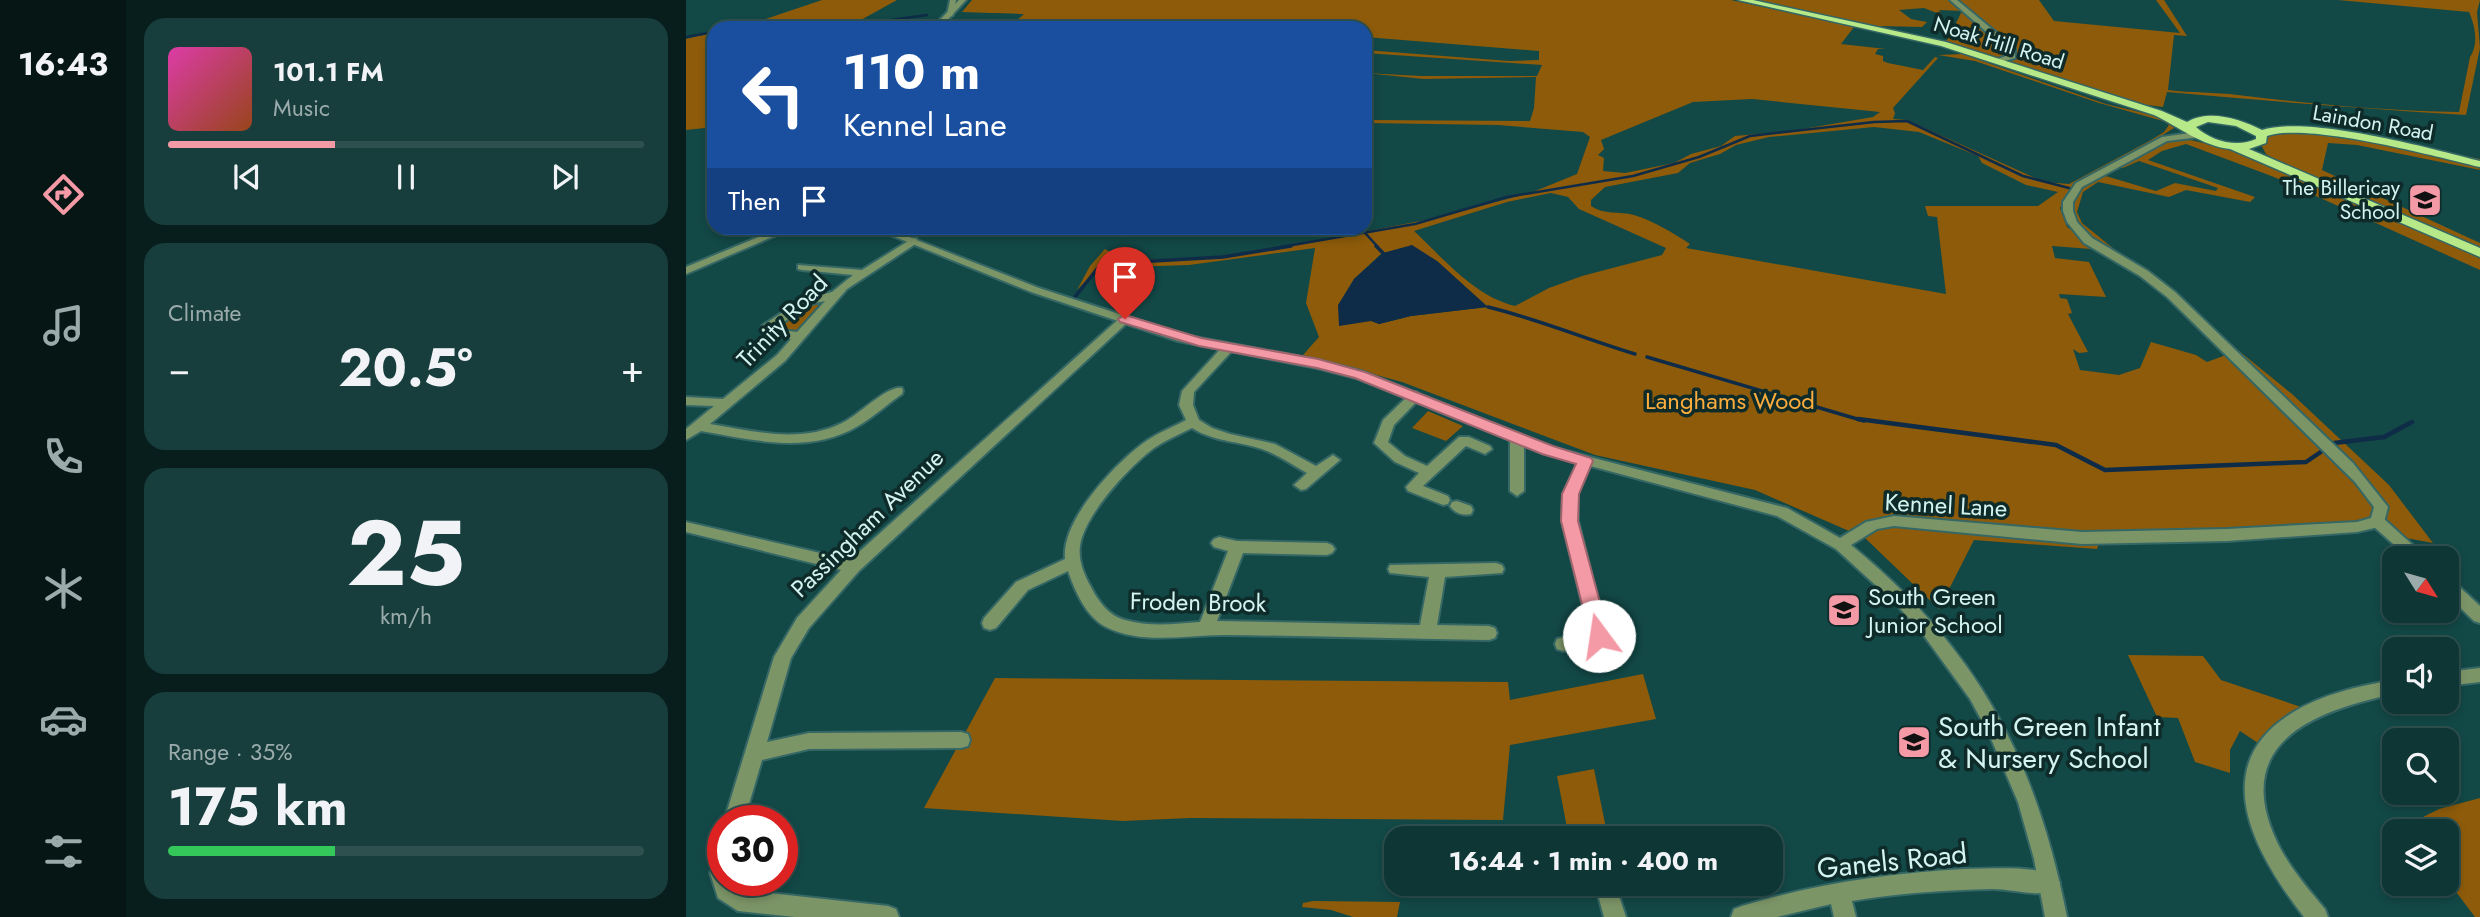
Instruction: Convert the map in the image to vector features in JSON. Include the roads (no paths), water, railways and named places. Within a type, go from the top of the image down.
[{"type":"main road","name":"Noak Hill Road","points":[[1742,0],[1943,44],[2001,61],[2176,119],[2194,132],[2291,170]]},
{"type":"main road","name":"Noak Hill Road","points":[[2120,101],[2202,119],[2231,121],[2252,128],[2260,139]]},
{"type":"main road","points":[[2194,132],[2192,123],[2202,119]]},
{"type":"main road","name":"Laindon Road","points":[[2232,146],[2260,139],[2274,127],[2312,130],[2480,164]]},
{"type":"main road","points":[[2260,139],[2266,154],[2291,170],[2480,253]]},
{"type":"street","points":[[950,15],[953,0]]},
{"type":"street","points":[[944,21],[963,0]]},
{"type":"street","points":[[1953,0],[2012,50],[2012,56],[2001,61]]},
{"type":"street","points":[[2194,132],[2165,139],[2079,185],[2072,191],[2067,204],[2073,223],[2092,243],[2163,288],[2241,362],[2370,489],[2381,507],[2378,522],[2405,546]]},
{"type":"street","points":[[686,271],[771,235]]},
{"type":"street","points":[[897,235],[1035,290],[1182,338],[1318,364],[1360,375],[1517,438],[1585,461],[1717,492],[1782,512],[1841,545],[1903,599],[1962,672],[2014,766],[2028,802],[2050,883],[2056,917]]},
{"type":"street","name":"Trinity Road","points":[[686,436],[780,358],[835,295],[862,273],[913,241]]},
{"type":"street","points":[[802,267],[862,273]]},
{"type":"street","points":[[798,337],[769,332],[767,328],[807,301],[835,295]]},
{"type":"street","name":"Passingham Avenue","points":[[739,805],[783,657],[795,634],[826,595],[853,567],[1125,319]]},
{"type":"street","points":[[1228,348],[1188,391],[1186,405],[1193,422],[1228,438],[1270,447],[1317,472]]},
{"type":"street","points":[[699,426],[784,440],[807,440],[848,426],[897,390]]},
{"type":"street","points":[[1416,396],[1388,423],[1381,443],[1400,459],[1429,472]]},
{"type":"street","points":[[686,401],[727,403]]},
{"type":"street","points":[[990,623],[1022,586],[1073,562],[1072,546],[1076,530],[1108,487],[1146,448],[1193,422]]},
{"type":"street","points":[[1517,438],[1517,491]]},
{"type":"street","points":[[1455,506],[1413,487],[1464,440],[1485,449]]},
{"type":"street","points":[[1301,485],[1333,460]]},
{"type":"street","points":[[1563,644],[1599,636],[1570,521],[1570,494],[1585,461]]},
{"type":"street","name":"Kennel Lane","points":[[1841,545],[1864,527],[1878,522],[1894,521],[2082,538],[2227,535],[2357,527],[2378,522]]},
{"type":"street","points":[[686,527],[853,567]]},
{"type":"street","points":[[1219,543],[1237,547],[1327,549]]},
{"type":"street","points":[[1206,628],[1237,547]]},
{"type":"street","name":"Froden Brook","points":[[1073,562],[1093,607],[1101,617],[1115,625],[1145,630],[1206,628],[1489,633]]},
{"type":"street","points":[[1396,569],[1496,569]]},
{"type":"street","points":[[1427,632],[1438,571]]},
{"type":"street","points":[[2459,596],[2480,616]]},
{"type":"street","points":[[2459,677],[2480,675]]},
{"type":"street","points":[[2317,917],[2272,854],[2256,813],[2253,785],[2258,759],[2271,739],[2288,724],[2346,697],[2382,690]]},
{"type":"street","points":[[753,754],[809,741],[961,740]]},
{"type":"street","name":"Ganels Road","points":[[1742,917],[1781,904],[1887,885],[1998,878],[2050,883]]},
{"type":"street","points":[[1839,892],[1845,917]]},
{"type":"street","points":[[732,896],[738,900],[888,917]]},
{"type":"street","points":[[1609,896],[1615,917]]},
{"type":"water","points":[[1412,245],[1437,261],[1488,307],[1411,316],[1379,324],[1371,321],[1339,326],[1338,305],[1354,279],[1383,253]]},
{"type":"waterway","points":[[884,21],[927,15]]},
{"type":"waterway","points":[[686,37],[707,33]]},
{"type":"waterway","points":[[1372,231],[1415,224],[1507,197],[1633,176],[1699,157],[1750,136],[1874,122],[1907,121],[2023,176],[2069,188]]},
{"type":"waterway","points":[[1281,247],[1351,235]]},
{"type":"waterway","points":[[1367,235],[1378,247]]},
{"type":"waterway","points":[[1075,297],[1101,264],[1223,257],[1291,246]]},
{"type":"waterway","points":[[1376,246],[1383,253]]},
{"type":"waterway","points":[[1488,307],[1635,354]]},
{"type":"waterway","points":[[1647,357],[1864,421]]},
{"type":"waterway","points":[[1858,419],[2056,445],[2105,470],[2306,462],[2334,443],[2384,437],[2412,422]]},
{"type":"place","name":"The Billericay School","points":[[2425,200]]},
{"type":"place","name":"South Green Junior School","points":[[1844,610]]},
{"type":"place","name":"South Green Infant & Nursery School","points":[[1914,742]]},
{"type":"park label","name":"Langhams Wood","points":[[1730,400]]}]
